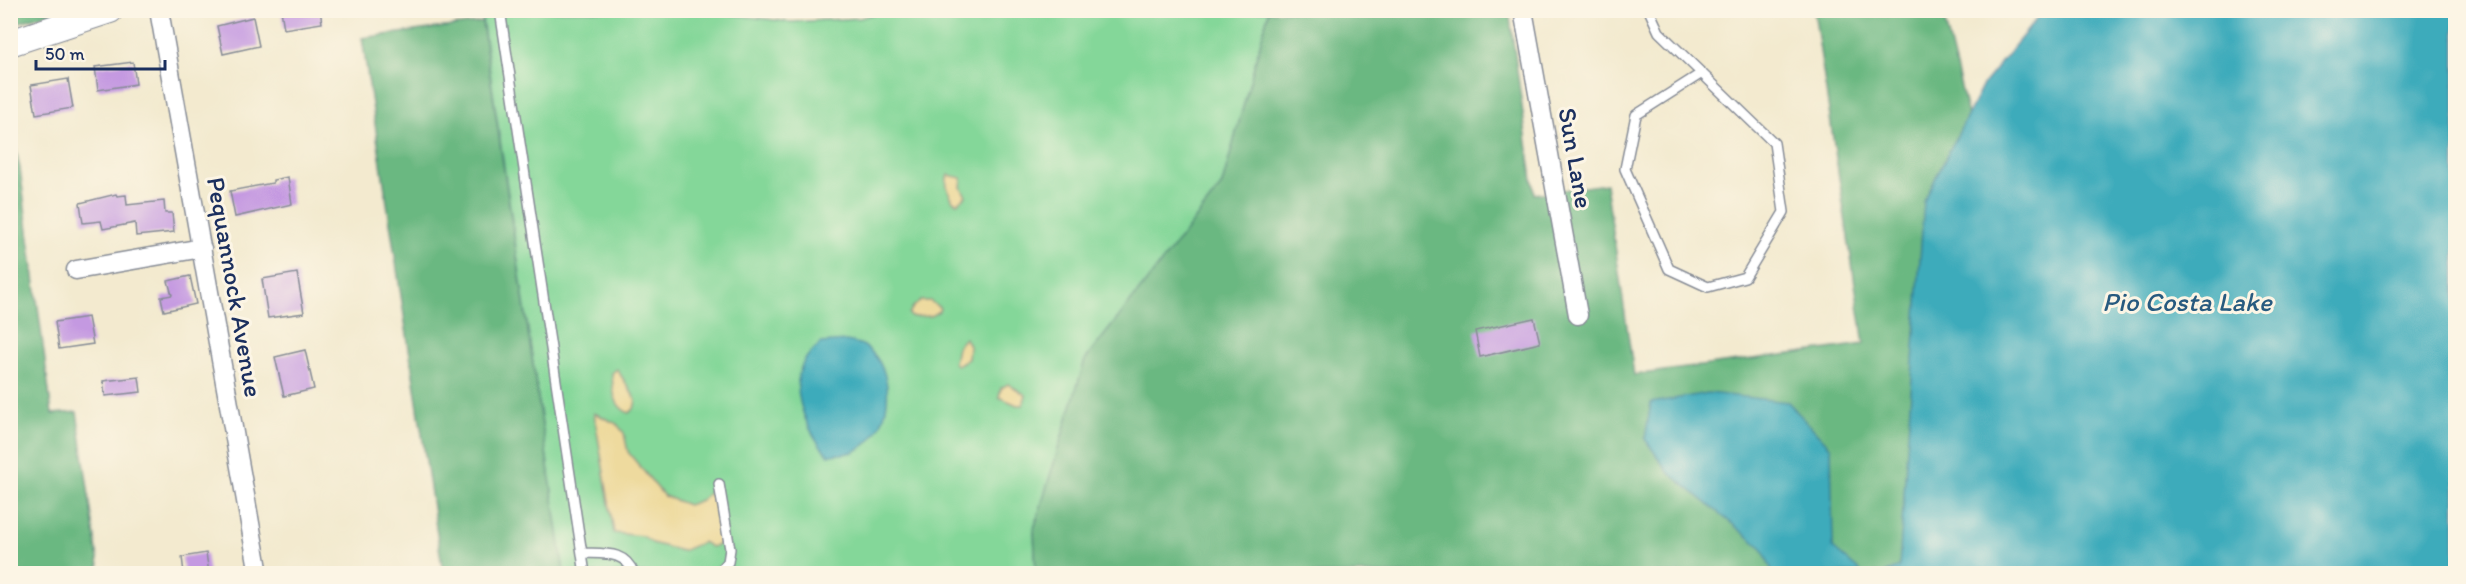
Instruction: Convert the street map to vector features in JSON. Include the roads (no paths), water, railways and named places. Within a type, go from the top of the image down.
[{"type":"street","points":[[10,43],[110,10]]},
{"type":"street","name":"Pequannock Avenue","points":[[159,10],[259,573]]},
{"type":"street","name":"Sun Lane","points":[[1523,10],[1578,315]]},
{"type":"street","points":[[75,270],[202,248]]},
{"type":"lane","points":[[500,10],[585,573]]},
{"type":"lane","points":[[1649,10],[1659,32],[1702,73],[1774,143],[1784,212],[1745,276],[1708,286],[1669,269],[1625,170],[1636,116],[1702,73]]},
{"type":"lane","points":[[717,573],[728,562],[730,549],[719,484]]},
{"type":"lane","points":[[582,553],[615,554],[627,559],[634,573]]},
{"type":"water","name":"Pio Costa Lake","points":[[2043,11],[2455,11],[2455,573],[1885,573],[1899,567],[1924,201],[1984,83]]},
{"type":"water","points":[[846,341],[864,346],[876,357],[887,385],[887,402],[884,417],[877,432],[866,444],[853,452],[829,455],[821,447],[807,424],[799,397],[798,384],[800,371],[806,358],[821,343]]},
{"type":"water","points":[[1708,393],[1788,402],[1831,448],[1833,548],[1862,573],[1773,573],[1762,548],[1668,472],[1645,439],[1651,403]]}]
